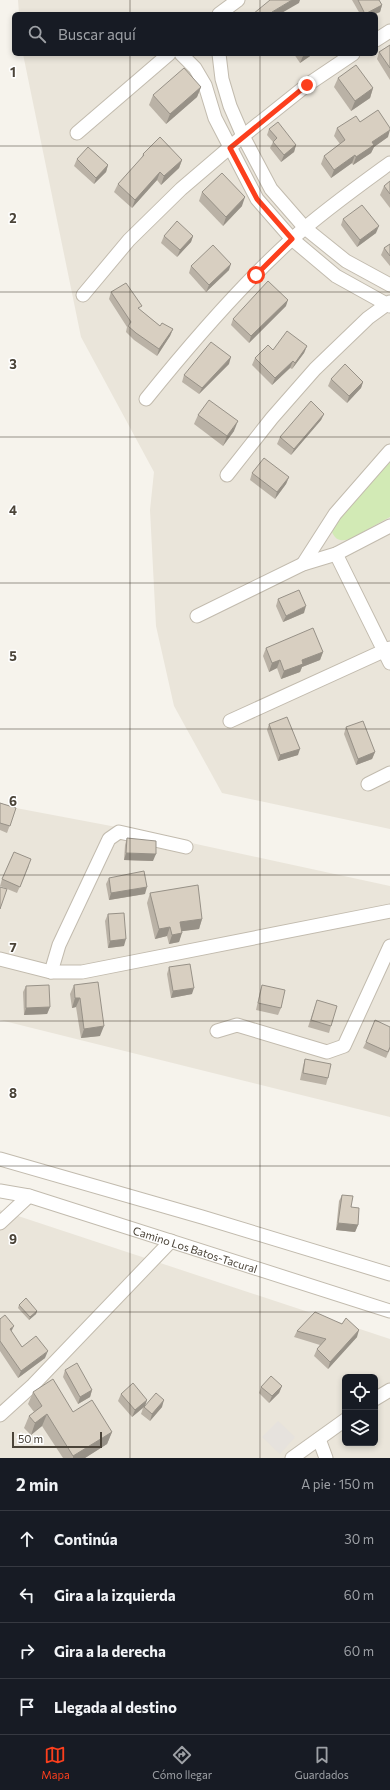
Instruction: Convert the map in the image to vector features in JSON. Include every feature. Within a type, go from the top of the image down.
[{"type":"street","points":[[222,12],[238,0]]},
{"type":"street","points":[[378,39],[390,32]]},
{"type":"street","points":[[77,133],[167,56]]},
{"type":"street","points":[[183,56],[195,68],[205,85],[215,118],[257,199],[292,239],[336,276],[389,304],[368,318],[315,369],[272,418],[227,475]]},
{"type":"street","points":[[219,56],[222,79],[230,106],[243,136],[271,189],[305,228],[346,262],[390,285]]},
{"type":"street","points":[[83,295],[129,240],[181,189],[243,136],[307,85],[350,56]]},
{"type":"street","points":[[146,398],[196,337],[292,239],[390,163]]},
{"type":"street","points":[[303,564],[335,514],[390,451]]},
{"type":"street","points":[[196,616],[303,564],[336,554],[390,526]]},
{"type":"street","points":[[230,721],[388,654],[336,554]]},
{"type":"street","points":[[368,784],[390,773]]},
{"type":"street","points":[[52,972],[59,945],[109,839],[119,832],[186,847]]},
{"type":"street","points":[[0,959],[52,972],[82,972],[390,911]]},
{"type":"street","points":[[217,1031],[237,1025],[327,1052],[344,1046],[390,946]]},
{"type":"street","points":[[0,1159],[202,1216],[390,1274]]},
{"type":"street","name":"Camino Los Batos-Tacural","points":[[0,1191],[29,1196],[390,1311]]},
{"type":"street","points":[[0,1222],[29,1196]]},
{"type":"street","points":[[0,1415],[33,1385],[171,1241]]},
{"type":"street","points":[[378,1397],[390,1390]]},
{"type":"street","points":[[292,1458],[342,1422]]},
{"type":"street","points":[[319,1439],[326,1458]]},
{"type":"shaded area","points":[[18,0],[390,0],[390,829],[222,793],[174,706],[156,626],[150,510],[154,472],[81,337],[23,56],[378,56],[378,12],[19,12]]},
{"type":"shaded area","points":[[0,805],[127,829],[390,886],[390,1117],[0,1020]]},
{"type":"shaded area","points":[[0,1210],[390,1339],[390,1458],[0,1458]]},
{"type":"shaded area","points":[[278,1421],[295,1437],[280,1454],[262,1437]]},
{"type":"green space","points":[[390,461],[390,517],[355,537],[339,540],[332,532],[341,514]]},
{"type":"building","points":[[270,0],[292,0],[272,12],[255,12]]},
{"type":"building","points":[[358,0],[379,0],[382,5],[369,12],[364,12]]},
{"type":"building","points":[[390,45],[390,68],[379,52]]},
{"type":"building","points":[[356,65],[373,88],[355,101],[338,78]]},
{"type":"building","points":[[184,68],[201,87],[170,114],[153,95]]},
{"type":"building","points":[[378,110],[390,130],[372,142],[374,145],[356,157],[355,155],[334,170],[324,156],[345,140],[337,128],[356,116],[360,122]]},
{"type":"building","points":[[278,122],[296,145],[284,155],[273,142],[277,138],[269,129]]},
{"type":"building","points":[[160,137],[182,160],[164,176],[160,172],[135,200],[118,184],[144,155],[143,154]]},
{"type":"building","points":[[88,147],[108,165],[96,178],[77,159]]},
{"type":"building","points":[[222,173],[245,197],[226,217],[202,192]]},
{"type":"building","points":[[390,181],[390,194],[384,186]]},
{"type":"building","points":[[362,205],[379,226],[360,240],[343,219]]},
{"type":"building","points":[[177,221],[193,236],[180,250],[164,236]]},
{"type":"building","points":[[390,244],[390,256],[384,248]]},
{"type":"building","points":[[213,245],[231,264],[209,285],[191,266]]},
{"type":"building","points":[[268,281],[288,300],[251,336],[233,319]]},
{"type":"building","points":[[126,283],[142,306],[138,308],[160,326],[162,323],[173,329],[159,349],[128,326],[131,322],[111,292]]},
{"type":"building","points":[[287,331],[307,346],[295,363],[293,361],[275,378],[255,358],[268,345],[273,350]]},
{"type":"building","points":[[211,342],[231,357],[202,388],[184,375]]},
{"type":"building","points":[[345,364],[363,382],[349,396],[331,379]]},
{"type":"building","points":[[209,400],[238,421],[227,436],[198,415]]},
{"type":"building","points":[[311,401],[324,414],[294,449],[280,437]]},
{"type":"building","points":[[264,458],[289,477],[277,492],[252,473]]},
{"type":"building","points":[[299,590],[306,606],[286,616],[278,599]]},
{"type":"building","points":[[313,628],[323,652],[302,660],[303,664],[284,671],[280,660],[272,663],[266,648]]},
{"type":"building","points":[[287,717],[300,749],[280,755],[269,724]]},
{"type":"building","points":[[363,721],[375,752],[358,759],[346,727]]},
{"type":"building","points":[[0,803],[16,808],[10,826],[0,823]]},
{"type":"building","points":[[127,838],[156,841],[156,854],[126,853]]},
{"type":"building","points":[[14,852],[31,859],[20,887],[2,879]]},
{"type":"building","points":[[144,871],[147,887],[111,893],[109,878]]},
{"type":"building","points":[[198,885],[202,919],[180,922],[182,933],[172,935],[170,927],[159,929],[150,893]]},
{"type":"building","points":[[0,887],[7,889],[0,909]]},
{"type":"building","points":[[124,913],[126,939],[110,941],[108,914]]},
{"type":"building","points":[[190,964],[194,988],[173,991],[169,967]]},
{"type":"building","points":[[98,982],[104,1026],[84,1029],[80,998],[75,998],[74,985]]},
{"type":"building","points":[[49,985],[50,1007],[26,1008],[26,986]]},
{"type":"building","points":[[262,985],[285,990],[281,1008],[258,1003]]},
{"type":"building","points":[[317,1000],[337,1006],[331,1026],[311,1020]]},
{"type":"building","points":[[375,1020],[390,1027],[390,1047],[388,1052],[366,1042]]},
{"type":"building","points":[[305,1059],[331,1064],[328,1078],[303,1073]]},
{"type":"building","points":[[342,1195],[353,1196],[351,1207],[359,1208],[358,1225],[338,1223]]},
{"type":"building","points":[[26,1298],[37,1311],[30,1317],[19,1305]]},
{"type":"building","points":[[315,1312],[342,1324],[346,1318],[359,1330],[330,1362],[317,1349],[326,1339],[297,1331]]},
{"type":"building","points":[[5,1315],[14,1326],[10,1329],[22,1347],[36,1336],[48,1351],[21,1371],[0,1341],[0,1319]]},
{"type":"building","points":[[77,1363],[92,1390],[80,1397],[65,1370]]},
{"type":"building","points":[[271,1376],[282,1386],[272,1396],[261,1387]]},
{"type":"building","points":[[53,1379],[73,1412],[92,1400],[112,1432],[73,1456],[47,1414],[35,1423],[29,1416],[42,1406],[33,1392]]},
{"type":"building","points":[[133,1383],[147,1400],[135,1410],[121,1394]]},
{"type":"building","points":[[156,1393],[164,1400],[152,1414],[144,1407]]},
{"type":"route","points":[[256,275],[292,239],[257,199],[230,148],[307,85]]}]
